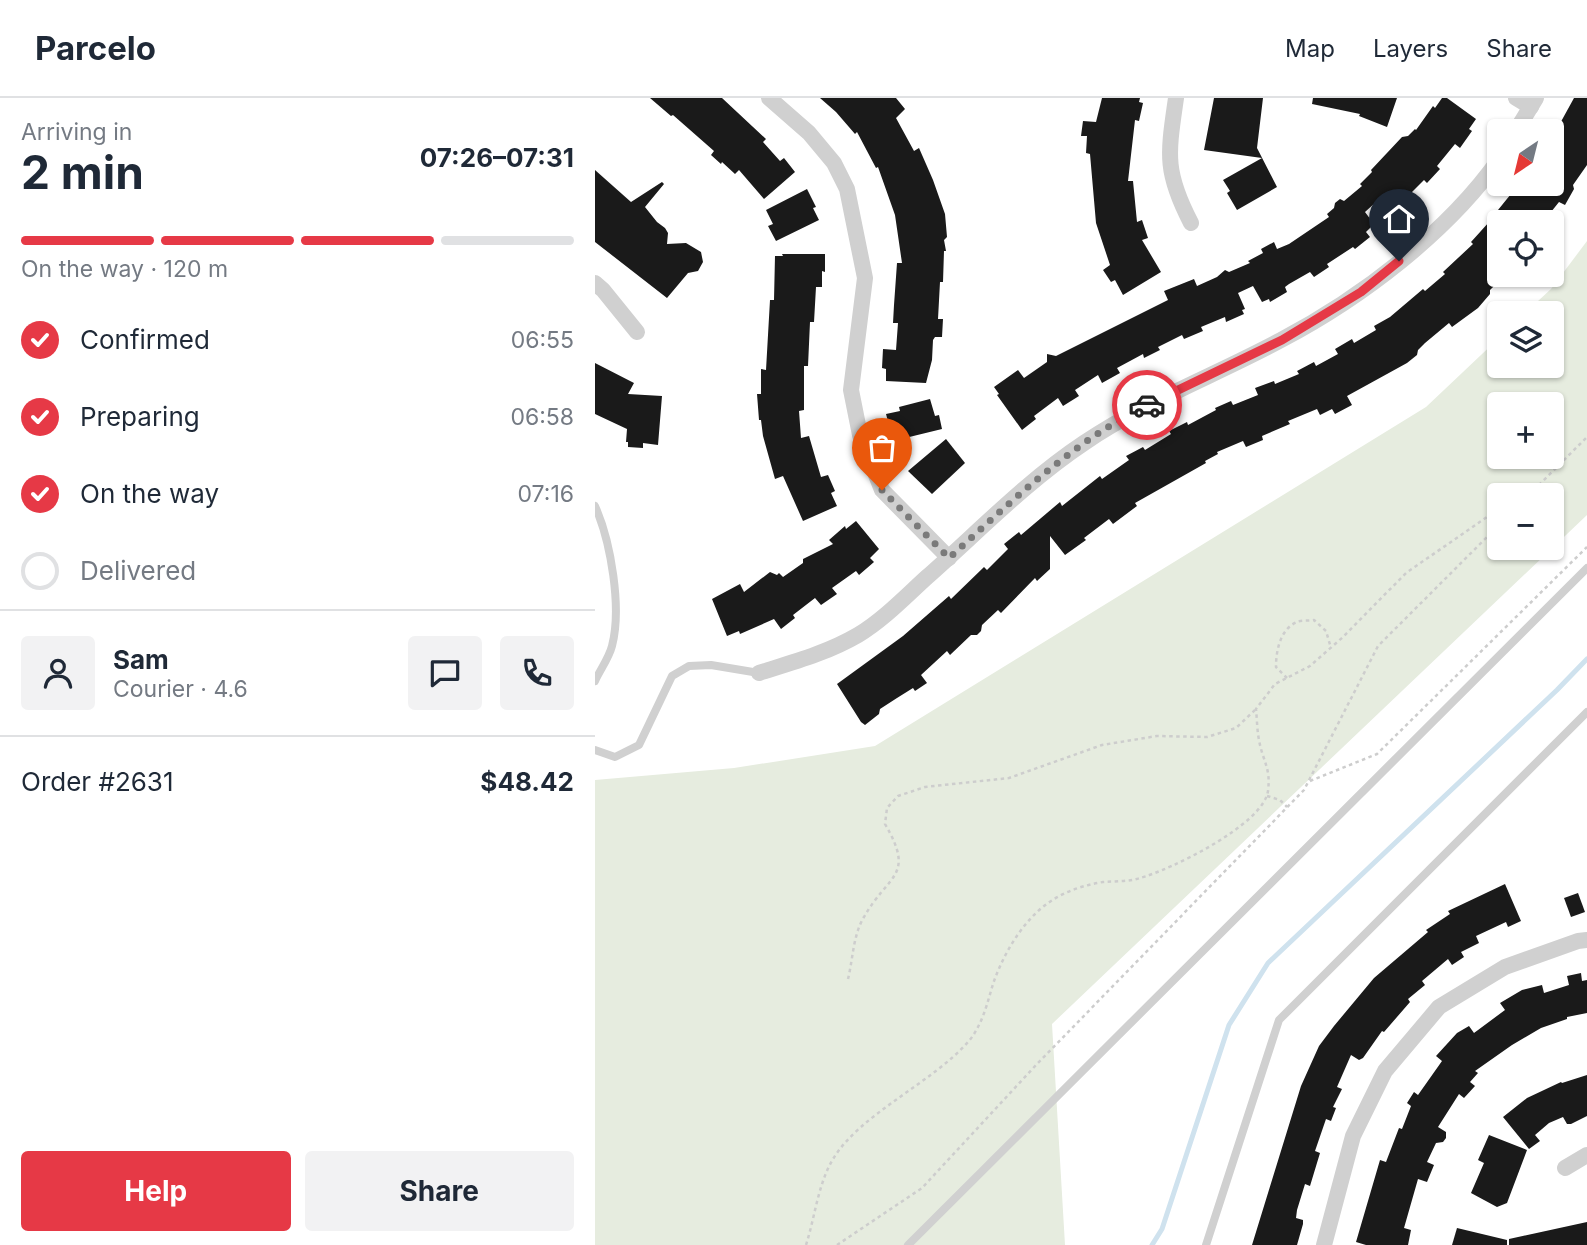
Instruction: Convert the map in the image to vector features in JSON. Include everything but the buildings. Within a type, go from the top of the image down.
[{"type":"street","points":[[769,98],[809,133],[834,163],[847,189],[865,278],[851,390],[860,435],[882,490],[949,558]]},
{"type":"street","points":[[1176,98],[1169,148],[1170,172],[1191,223]]},
{"type":"street","points":[[1516,98],[1534,102],[1523,119]]},
{"type":"street","points":[[759,673],[823,653],[860,633],[893,608],[1041,475],[1084,443],[1137,410],[1282,340],[1361,292],[1419,246],[1487,173]]},
{"type":"street","points":[[595,283],[637,332]]},
{"type":"street","points":[[1324,1245],[1353,1136],[1385,1071],[1439,1007],[1505,967],[1587,940]]},
{"type":"street","points":[[1565,1168],[1587,1155]]},
{"type":"lane","points":[[595,681],[612,647],[616,598],[606,534],[596,513]]},
{"type":"lane","points":[[908,1245],[1587,568]]},
{"type":"lane","points":[[595,750],[615,757],[639,745],[672,676],[689,666],[711,664],[759,673]]},
{"type":"lane","points":[[1206,1245],[1279,1020],[1587,712]]},
{"type":"path","points":[[1541,482],[1587,437]]},
{"type":"path","points":[[848,979],[856,933],[864,916],[899,869],[900,856],[885,824],[887,808],[898,796],[925,787],[1009,778],[1103,745],[1157,736],[1207,737],[1236,728],[1256,709],[1275,684],[1310,666],[1406,573],[1487,517]]},
{"type":"path","points":[[837,1245],[922,1188],[1037,1064],[1304,790],[1378,646],[1487,537]]},
{"type":"path","points":[[1308,782],[1377,754],[1587,547]]},
{"type":"path","points":[[1287,678],[1276,667],[1276,651],[1284,634],[1297,622],[1314,620],[1326,631],[1331,648]]},
{"type":"path","points":[[806,1245],[824,1177],[834,1157],[862,1127],[915,1088],[969,1041],[983,1017],[1009,946],[1037,912],[1064,892],[1101,883],[1139,879],[1221,841],[1247,821],[1267,796],[1270,772],[1259,742],[1256,709]]},
{"type":"path","points":[[1267,796],[1280,800],[1287,807]]},
{"type":"shaded area","points":[[1587,241],[1587,515],[1564,537],[1564,483],[1487,483],[1487,560],[1540,560],[1052,1024],[1065,1245],[595,1245],[595,780],[734,768],[875,746],[1426,407],[1487,349],[1487,378],[1564,378],[1564,301],[1538,301],[1552,287],[1564,287],[1564,272]]},
{"type":"waterway","points":[[1152,1245],[1162,1229],[1229,1025],[1268,963],[1587,659]]},
{"type":"way so far","points":[[882,490],[949,558],[1041,475],[1084,443],[1147,405]]},
{"type":"route","points":[[1147,405],[1282,340],[1361,292],[1399,261]]}]
